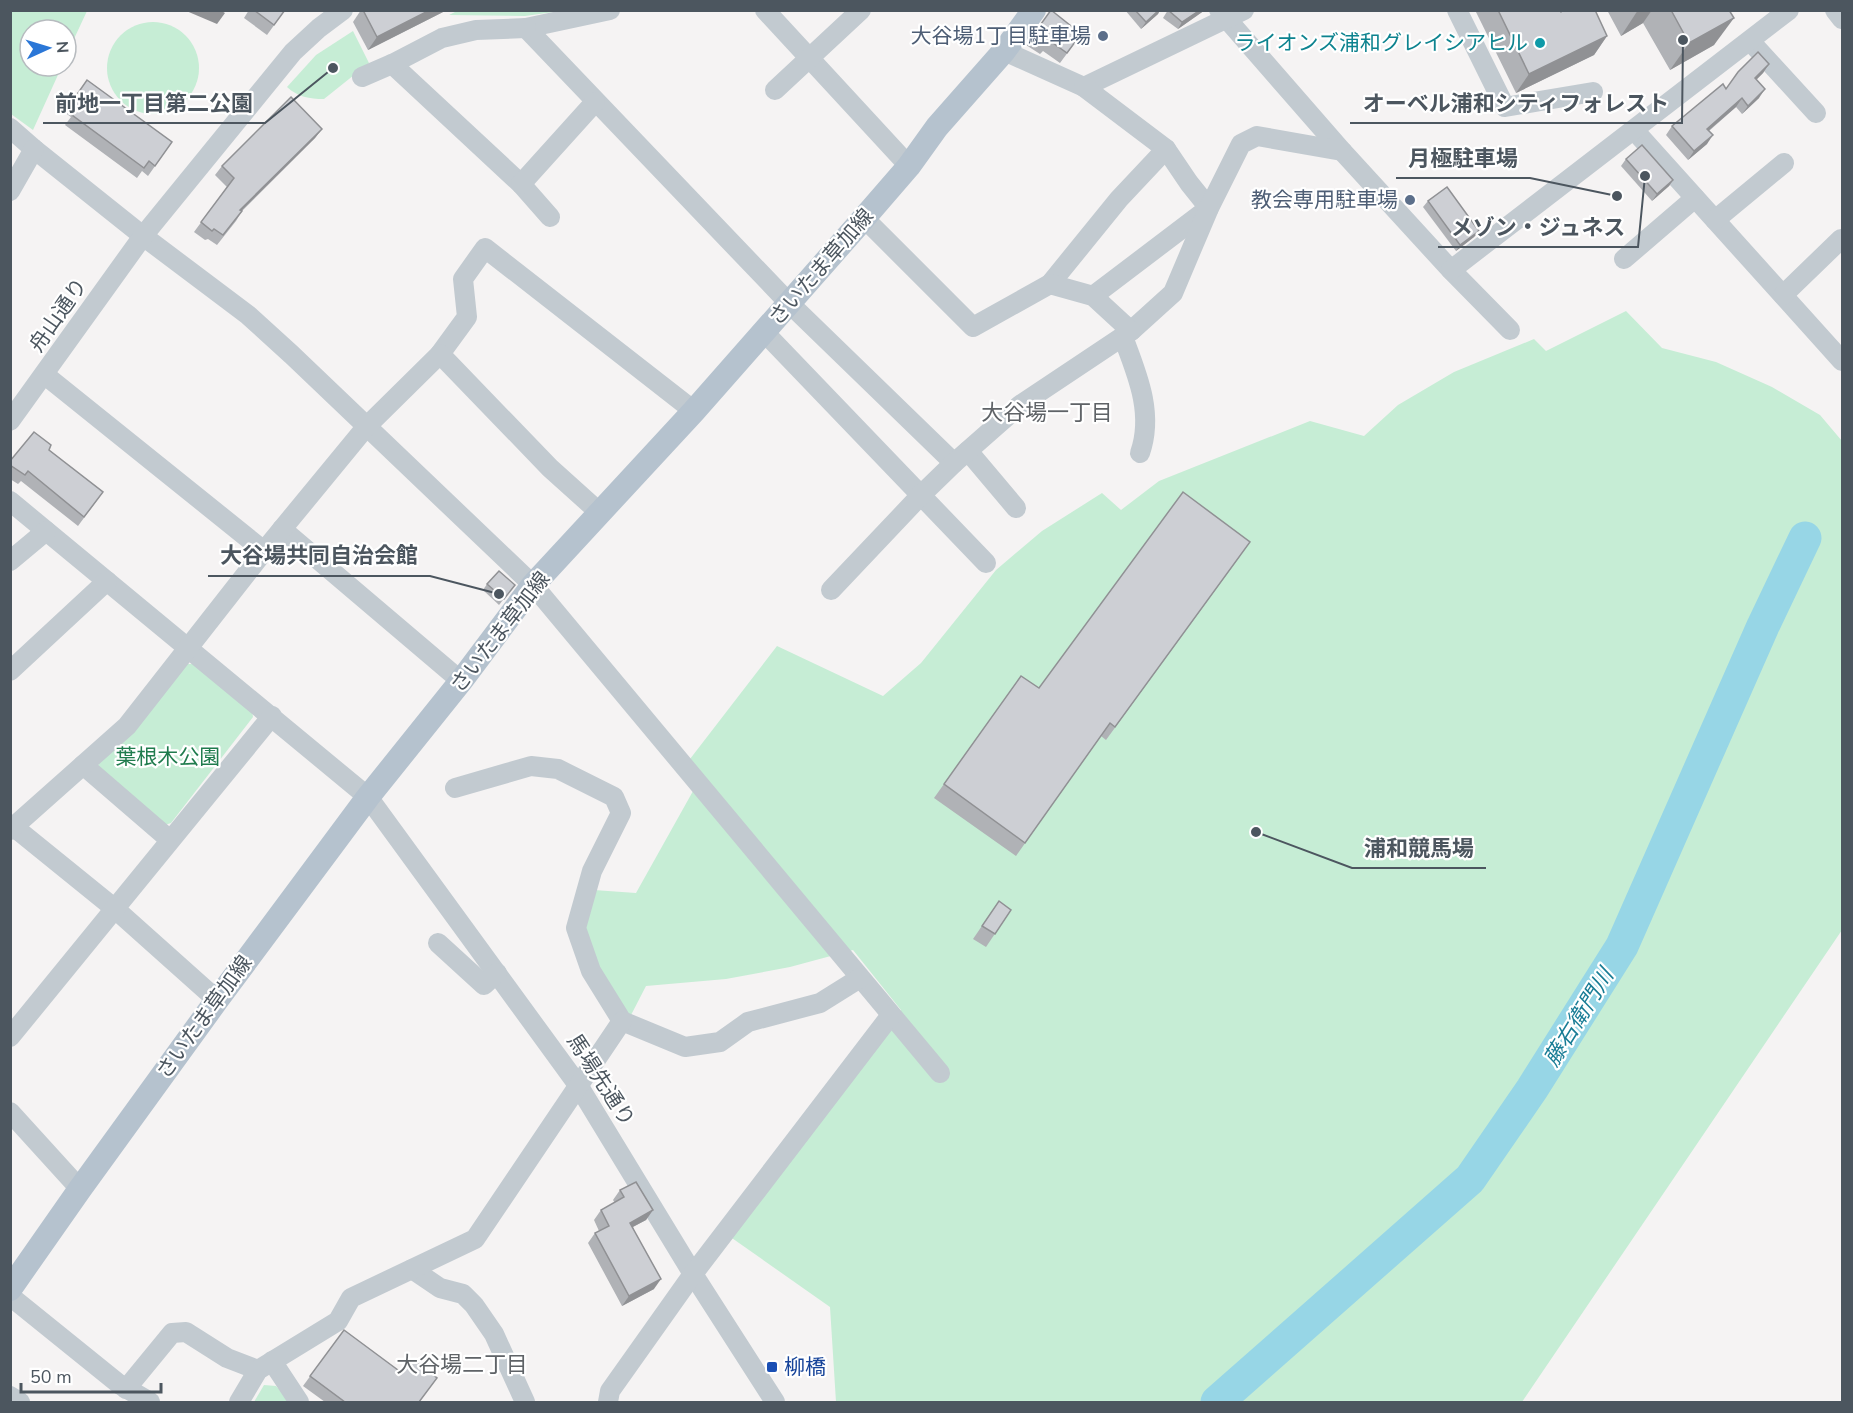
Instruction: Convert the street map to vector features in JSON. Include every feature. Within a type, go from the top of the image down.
[{"type":"main road","name":"さいたま草加線","points":[[10,1289],[217,1000],[368,796],[461,681],[533,585],[693,411],[864,218],[1004,51],[1034,10]]},
{"type":"street","name":"舟山通り","points":[[10,421],[143,236],[293,52],[343,10]]},
{"type":"street","points":[[765,10],[909,166]]},
{"type":"street","points":[[775,90],[861,10]]},
{"type":"street","points":[[1457,10],[1505,107],[1593,92]]},
{"type":"street","points":[[1450,270],[1789,10]]},
{"type":"street","points":[[1835,10],[1842,20]]},
{"type":"street","points":[[362,77],[442,38],[476,30],[526,28],[609,11]]},
{"type":"street","points":[[1084,87],[1230,13],[1342,150],[1450,270],[1510,330]]},
{"type":"street","points":[[526,28],[789,302],[1016,508]]},
{"type":"street","points":[[1750,41],[1816,113]]},
{"type":"street","points":[[1004,51],[1084,87],[1166,149],[1209,208]]},
{"type":"street","points":[[392,64],[521,184],[550,217]]},
{"type":"street","points":[[521,184],[595,102]]},
{"type":"street","points":[[10,128],[143,236],[248,315],[533,585],[940,1073]]},
{"type":"street","points":[[1634,130],[1842,361]]},
{"type":"street","points":[[831,590],[921,495],[1020,405],[1127,334],[1173,292],[1209,208],[1241,144],[1257,136],[1342,150]]},
{"type":"street","points":[[10,191],[34,149]]},
{"type":"street","points":[[864,218],[973,327],[1050,284],[1119,199],[1166,149]]},
{"type":"street","points":[[1715,220],[1784,162]]},
{"type":"street","points":[[1624,260],[1695,198]]},
{"type":"street","points":[[1093,296],[1209,208]]},
{"type":"street","points":[[1783,295],[1841,239]]},
{"type":"street","points":[[217,1000],[114,908],[12,829],[127,726],[264,551],[366,427],[440,354],[467,317],[463,279],[485,248],[693,411]]},
{"type":"street","points":[[1050,284],[1093,296],[1127,334],[1147,422],[1140,453]]},
{"type":"street","points":[[764,332],[986,562]]},
{"type":"street","points":[[440,354],[550,468],[600,513]]},
{"type":"street","points":[[45,375],[264,551]]},
{"type":"street","name":"馬場先通り","points":[[10,501],[368,796],[578,1085],[693,1274],[775,1402]]},
{"type":"street","points":[[282,530],[461,681]]},
{"type":"street","points":[[10,561],[46,531]]},
{"type":"street","points":[[10,671],[107,581]]},
{"type":"street","points":[[10,1036],[272,716]]},
{"type":"street","points":[[83,765],[170,840]]},
{"type":"street","points":[[455,788],[531,766],[558,769],[614,797],[621,813],[592,871],[576,928],[591,972],[622,1021],[685,1047],[720,1042],[748,1022],[820,1003],[860,978]]},
{"type":"street","points":[[438,943],[484,985],[497,973]]},
{"type":"street","points":[[608,1402],[610,1391],[693,1274],[891,1015]]},
{"type":"street","points":[[239,1402],[265,1366],[338,1321],[351,1298],[475,1239],[622,1021]]},
{"type":"street","points":[[10,1112],[80,1189]]},
{"type":"street","points":[[412,1269],[440,1288],[463,1294],[474,1305],[494,1334],[525,1402]]},
{"type":"street","points":[[10,1296],[126,1389],[150,1402]]},
{"type":"street","points":[[126,1389],[172,1333],[186,1332],[227,1358],[265,1366],[299,1402]]},
{"type":"street","points":[[10,1396],[20,1402]]},
{"type":"green space","points":[[459,10],[561,11],[525,16],[449,15]]},
{"type":"green space","points":[[10,11],[87,11],[78,30],[78,18],[18,18],[18,78],[57,78],[33,130],[11,114]]},
{"type":"green space","points":[[153,22],[171,26],[185,36],[195,50],[199,68],[195,86],[185,100],[171,110],[153,114],[135,110],[121,100],[111,86],[107,68],[111,50],[121,36],[135,26]]},
{"type":"green space","points":[[353,31],[369,63],[324,99],[304,97],[287,87],[316,55]]},
{"type":"green space","points":[[1626,311],[1662,348],[1716,362],[1772,387],[1820,415],[1842,441],[1842,930],[1522,1402],[836,1402],[830,1307],[729,1236],[895,1021],[901,1010],[853,950],[790,967],[726,979],[646,986],[630,1017],[603,976],[585,932],[594,890],[636,893],[702,775],[690,759],[777,646],[883,696],[921,663],[996,570],[1042,531],[1102,493],[1121,510],[1159,481],[1310,421],[1364,436],[1398,405],[1454,372],[1534,339],[1546,351]]},
{"type":"green space","name":"葉根木公園","points":[[187,664],[196,664],[252,711],[253,717],[171,823],[165,825],[98,767],[99,762]]},
{"type":"green space","points":[[264,1385],[276,1386],[291,1402],[254,1402]]},
{"type":"building","points":[[254,10],[285,10],[274,25]]},
{"type":"building","points":[[363,10],[430,10],[377,37]]},
{"type":"building","points":[[1051,10],[1081,34],[1067,53],[1050,41],[1047,44],[1033,35]]},
{"type":"building","points":[[1135,10],[1159,10],[1146,22]]},
{"type":"building","points":[[1168,10],[1200,10],[1182,22]]},
{"type":"building","points":[[1498,10],[1560,10],[1561,12],[1564,10],[1595,10],[1607,36],[1529,74]]},
{"type":"building","points":[[1671,10],[1729,10],[1734,18],[1689,43]]},
{"type":"building","points":[[1758,52],[1769,64],[1755,78],[1765,89],[1748,106],[1742,98],[1707,129],[1713,135],[1694,151],[1672,126],[1723,84],[1726,89],[1738,72]]},
{"type":"building","points":[[87,80],[172,142],[155,166],[149,161],[144,168],[72,115],[78,107],[71,103]]},
{"type":"building","points":[[291,97],[322,129],[240,210],[242,211],[223,235],[214,229],[212,231],[201,222],[234,178],[222,166]]},
{"type":"building","points":[[1642,145],[1673,180],[1657,194],[1626,159]]},
{"type":"building","points":[[1447,187],[1479,231],[1460,245],[1428,201]]},
{"type":"building","points":[[34,432],[51,445],[49,450],[103,492],[84,517],[28,471],[25,475],[10,465],[10,461]]},
{"type":"building","points":[[1183,492],[1250,542],[1115,727],[1110,723],[1025,843],[944,784],[1021,676],[1039,688]]},
{"type":"building","points":[[499,571],[515,585],[504,599],[487,584]]},
{"type":"building","points":[[999,901],[1011,910],[995,934],[982,926]]},
{"type":"building","points":[[636,1182],[653,1210],[630,1223],[661,1279],[629,1296],[595,1233],[609,1226],[601,1210],[624,1197],[620,1190]]},
{"type":"building","points":[[344,1330],[402,1373],[412,1359],[437,1378],[419,1402],[345,1402],[310,1376]]},
{"type":"waterway","name":"藤右衛門川","points":[[1217,1402],[1470,1179],[1532,1089],[1622,946],[1763,626],[1805,538]]},
{"type":"place","name":"大谷場1丁目駐車場","points":[[1103,36]]},
{"type":"place","name":"オーベル浦和シティフォレスト","points":[[1683,40]]},
{"type":"place","name":"ライオンズ浦和グレイシアヒル","points":[[1540,43]]},
{"type":"place","name":"前地一丁目第二公園","points":[[333,68]]},
{"type":"place","name":"メゾン・ジュネス","points":[[1645,176]]},
{"type":"place","name":"月極駐車場","points":[[1617,196]]},
{"type":"place","name":"教会専用駐車場","points":[[1410,200]]},
{"type":"place","name":"大谷場共同自治会館","points":[[499,594]]},
{"type":"place","name":"浦和競馬場","points":[[1256,832]]},
{"type":"place","name":"柳橋","points":[[772,1367]]},
{"type":"district","name":"大谷場一丁目","points":[[1047,412]]},
{"type":"district","name":"大谷場二丁目","points":[[462,1364]]}]
